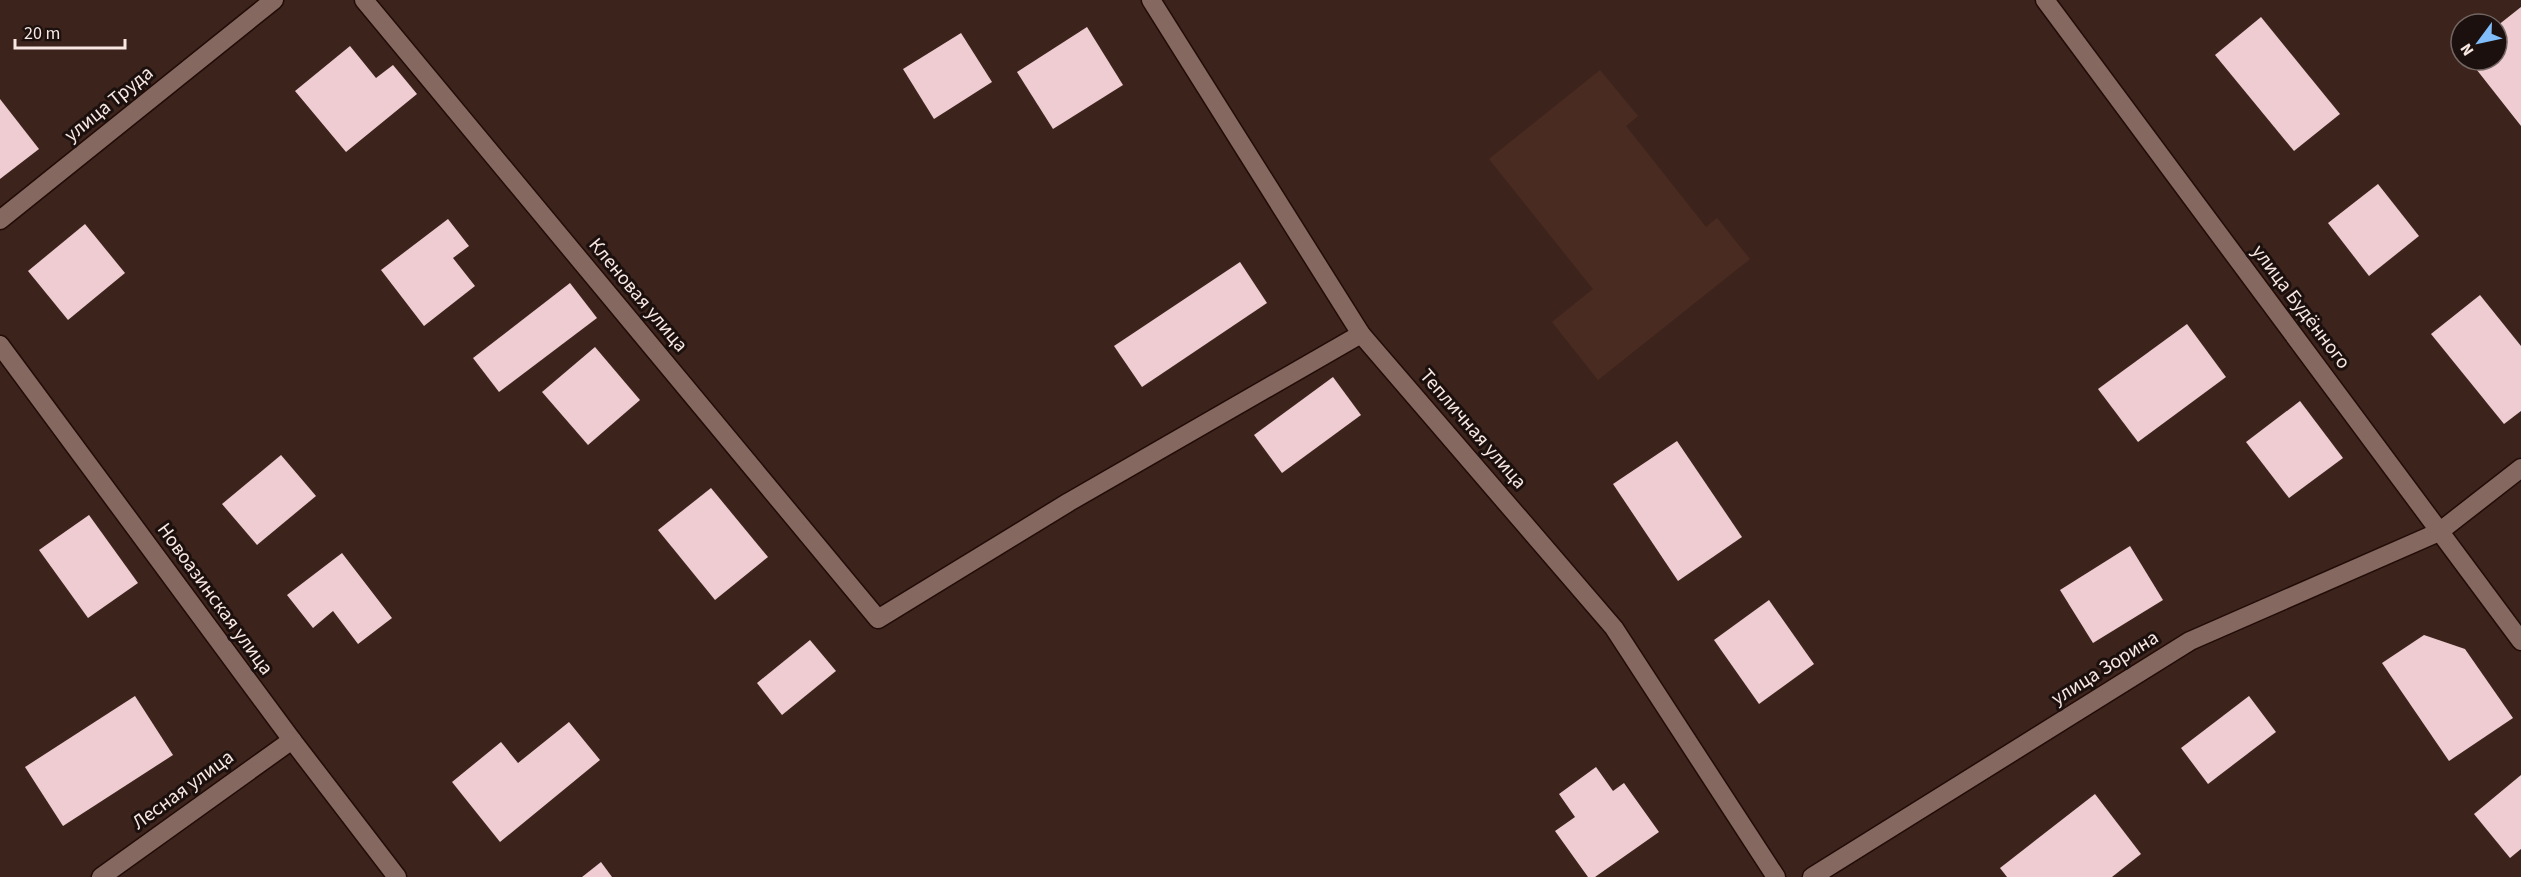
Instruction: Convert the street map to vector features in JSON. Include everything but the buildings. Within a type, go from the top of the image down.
[{"type":"street","name":"улица Труда","points":[[0,220],[274,0]]},
{"type":"street","name":"Кленовая улица","points":[[364,0],[878,620],[1069,502],[1361,334]]},
{"type":"street","name":"Тепличная улица","points":[[1151,0],[1361,334],[1614,628],[1776,877]]},
{"type":"street","name":"улица Будённого","points":[[2045,0],[2521,640]]},
{"type":"street","name":"Новоазинская улица","points":[[0,345],[292,740],[397,877]]},
{"type":"street","name":"улица Зорина","points":[[1812,877],[2190,641],[2439,532],[2521,468]]},
{"type":"street","name":"Лесная улица","points":[[101,877],[292,740]]},
{"type":"shaded area","points":[[1600,70],[1638,116],[1626,126],[1706,227],[1717,218],[1750,259],[1598,380],[1552,322],[1593,289],[1489,159]]}]
